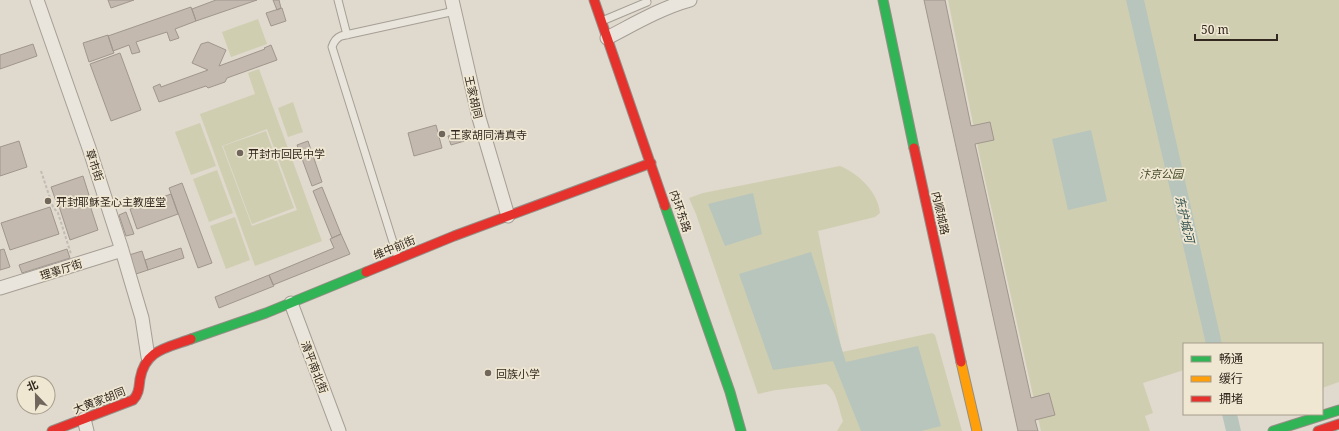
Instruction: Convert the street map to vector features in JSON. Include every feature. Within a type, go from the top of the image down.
[{"type":"street","name":"草市街","points":[[37,0],[89,148],[122,250],[142,318],[148,357]]},
{"type":"street","name":"内环东路","points":[[594,0],[730,392],[741,431]]},
{"type":"street","points":[[607,38],[674,4],[690,0]]},
{"type":"street","name":"内顺城路","points":[[883,0],[977,431]]},
{"type":"street","name":"王家胡同","points":[[454,6],[479,118],[508,216]]},
{"type":"street","name":"维中前街","points":[[148,357],[157,351],[266,313],[508,216],[651,163]]},
{"type":"street","name":"理事厅街","points":[[0,288],[122,250]]},
{"type":"street","name":"清平南北街","points":[[291,303],[339,431]]},
{"type":"street","name":"大黄家胡同","points":[[52,431],[85,425],[133,400],[136,397],[143,366],[148,357]]},
{"type":"street","points":[[1273,431],[1339,410]]},
{"type":"street","points":[[1318,431],[1339,424]]},
{"type":"lane","points":[[338,0],[347,35]]},
{"type":"lane","points":[[601,21],[647,2],[646,0]]},
{"type":"lane","points":[[398,259],[332,47],[337,38],[454,6]]},
{"type":"path","points":[[41,171],[53,207],[58,213],[74,265]]},
{"type":"green space","name":"汴京公园","points":[[948,0],[1339,0],[1339,382],[1323,388],[1323,343],[1183,343],[1183,370],[1143,383],[1153,413],[1145,416],[1150,431],[1041,431],[979,153]]},
{"type":"green space","points":[[258,19],[267,44],[231,57],[222,32]]},
{"type":"green space","points":[[259,69],[322,241],[255,266],[200,114],[255,94],[248,73]],"holes":[[[267,129],[297,210],[252,226],[222,146]]]},
{"type":"green space","points":[[293,102],[303,132],[288,137],[278,108]]},
{"type":"green space","points":[[200,123],[216,166],[191,175],[175,132]]},
{"type":"green space","points":[[266,131],[294,208],[252,224],[223,146]]},
{"type":"green space","points":[[840,166],[854,174],[866,185],[876,198],[880,213],[875,217],[818,231],[842,352],[932,333],[935,335],[962,431],[837,431],[843,421],[835,395],[826,384],[776,390],[758,394],[696,214],[689,198],[703,193]]},
{"type":"green space","points":[[217,170],[233,213],[209,222],[193,179]]},
{"type":"green space","points":[[235,217],[250,260],[226,269],[210,226]]},
{"type":"water","name":"东护城河","points":[[1126,0],[1144,0],[1222,343],[1206,343]]},
{"type":"water","points":[[1091,130],[1107,201],[1068,210],[1052,139]]},
{"type":"water","points":[[753,193],[762,234],[725,246],[708,204]]},
{"type":"water","points":[[811,252],[846,362],[918,346],[941,426],[921,431],[861,431],[833,361],[773,370],[739,274]]},
{"type":"water","points":[[1222,415],[1237,415],[1241,431],[1226,431]]},
{"type":"building","points":[[108,0],[134,0],[111,8]]},
{"type":"building","points":[[216,0],[257,0],[196,21],[192,9]]},
{"type":"building","points":[[273,0],[279,0],[281,8],[277,10]]},
{"type":"building","points":[[924,0],[945,0],[971,126],[990,122],[994,140],[975,144],[1031,398],[1049,393],[1055,415],[1035,420],[1038,431],[1018,431]]},
{"type":"building","points":[[191,7],[196,21],[175,29],[179,38],[170,41],[167,32],[136,42],[140,52],[132,54],[129,45],[113,51],[108,36]]},
{"type":"building","points":[[282,8],[286,21],[271,26],[266,13]]},
{"type":"building","points":[[108,35],[114,53],[89,62],[83,43]]},
{"type":"building","points":[[208,42],[226,50],[219,66],[265,49],[264,48],[271,45],[277,60],[227,78],[225,82],[208,88],[206,86],[159,102],[153,87],[160,84],[161,87],[208,70],[192,63],[201,44]]},
{"type":"building","points":[[33,44],[37,56],[0,69],[0,55]]},
{"type":"building","points":[[120,53],[141,110],[111,121],[90,64]]},
{"type":"building","points":[[436,125],[442,148],[414,156],[408,133]]},
{"type":"building","points":[[476,129],[478,137],[451,145],[448,136]]},
{"type":"building","points":[[19,141],[27,167],[0,176],[0,147]]},
{"type":"building","points":[[308,141],[322,182],[312,186],[297,145]]},
{"type":"building","points":[[83,176],[89,195],[87,196],[98,230],[70,240],[51,187]]},
{"type":"building","points":[[182,183],[212,263],[198,268],[169,188]]},
{"type":"building","points":[[322,187],[341,234],[332,238],[313,191]]},
{"type":"building","points":[[171,194],[178,214],[137,229],[130,209]]},
{"type":"building","points":[[50,207],[59,234],[10,250],[1,223]]},
{"type":"building","points":[[126,212],[134,234],[126,236],[119,215]]},
{"type":"building","points":[[341,234],[350,254],[273,285],[269,275],[334,248],[330,239]]},
{"type":"building","points":[[181,248],[184,258],[148,270],[145,260]]},
{"type":"building","points":[[4,249],[10,267],[0,270],[0,250]]},
{"type":"building","points":[[67,249],[70,258],[22,273],[19,265]]},
{"type":"building","points":[[142,251],[148,270],[136,274],[129,255]]},
{"type":"building","points":[[269,275],[274,286],[219,308],[215,297]]},
{"type":"traffic: fast","points":[[883,0],[914,148]]},
{"type":"traffic: fast","points":[[665,206],[730,392],[741,431]]},
{"type":"traffic: fast","points":[[191,339],[266,313],[366,272]]},
{"type":"traffic: fast","points":[[1273,431],[1339,410]]},
{"type":"traffic: slow","points":[[961,362],[977,431]]},
{"type":"traffic: jam","points":[[594,0],[665,206]]},
{"type":"traffic: jam","points":[[914,148],[961,362]]},
{"type":"traffic: jam","points":[[366,272],[454,236],[651,163]]},
{"type":"traffic: jam","points":[[52,431],[133,400],[138,393],[143,369],[152,356],[165,348],[191,339]]},
{"type":"traffic: jam","points":[[1318,431],[1339,424]]},
{"type":"place","name":"王家胡同清真寺","points":[[442,134]]},
{"type":"place","name":"开封市回民中学","points":[[240,153]]},
{"type":"place","name":"开封耶稣圣心主教座堂","points":[[48,201]]},
{"type":"place","name":"回族小学","points":[[488,373]]}]
